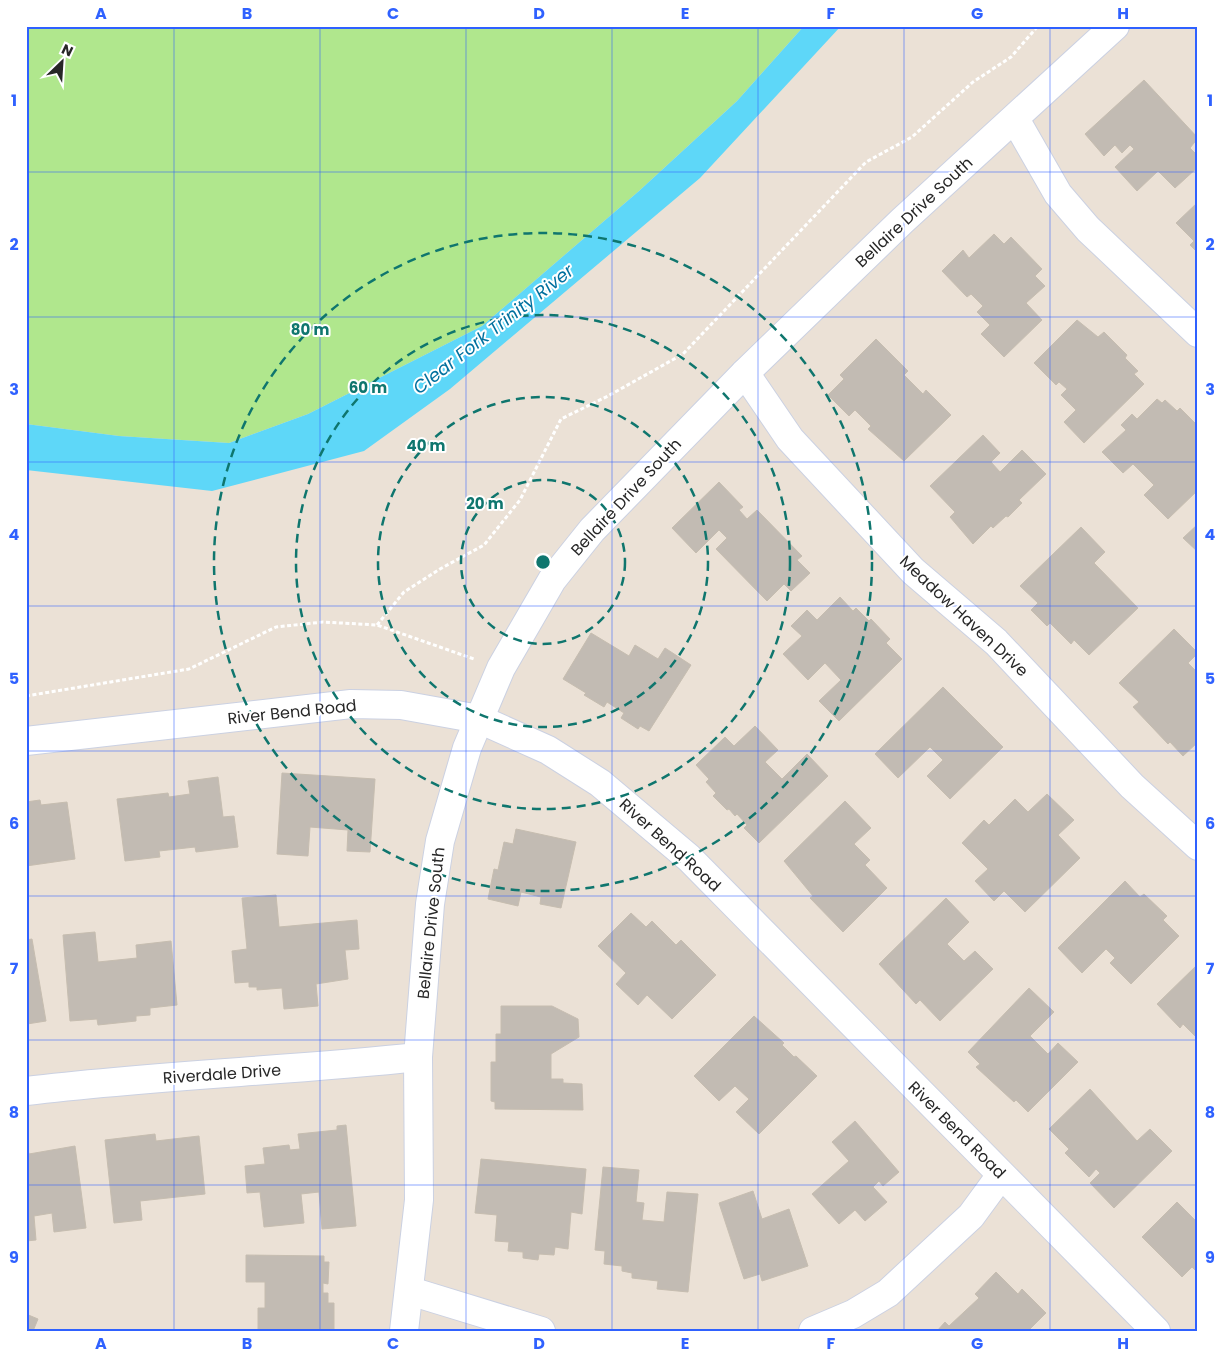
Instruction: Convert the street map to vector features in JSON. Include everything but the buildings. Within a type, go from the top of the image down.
[{"type":"street","name":"Bellaire Drive South","points":[[404,1331],[419,1200],[418,1057],[430,904],[440,841],[467,748],[501,668],[552,580],[592,530],[745,373],[902,221],[1115,26]]},
{"type":"street","points":[[1015,119],[1058,194],[1088,229],[1198,332]]},
{"type":"street","name":"Meadow Haven Drive","points":[[745,373],[790,439],[913,571],[996,642],[1132,786],[1198,846]]},
{"type":"street","name":"River Bend Road","points":[[26,741],[351,704],[401,705],[480,718],[548,750],[600,783],[689,858],[1156,1331]]},
{"type":"street","name":"Riverdale Drive","points":[[26,1091],[76,1085],[323,1067],[418,1057]]},
{"type":"street","points":[[814,1331],[853,1314],[888,1294],[971,1216],[1001,1174]]},
{"type":"street","points":[[410,1291],[541,1331]]},
{"type":"path","points":[[377,625],[404,592],[440,569],[484,545],[520,500],[561,419],[608,396],[683,354],[866,162],[912,137],[973,82],[1011,56],[1038,26]]},
{"type":"path","points":[[26,696],[189,669],[276,627],[323,622],[377,625],[501,668]]},
{"type":"green space","points":[[26,26],[804,26],[737,101],[639,191],[482,326],[308,414],[229,443],[119,436],[26,424]]},
{"type":"water","name":"Clear Fork Trinity River","points":[[804,26],[841,26],[700,178],[450,389],[364,451],[212,491],[26,470],[26,424],[119,436],[229,443],[308,414],[482,326],[639,191],[737,101]]}]
